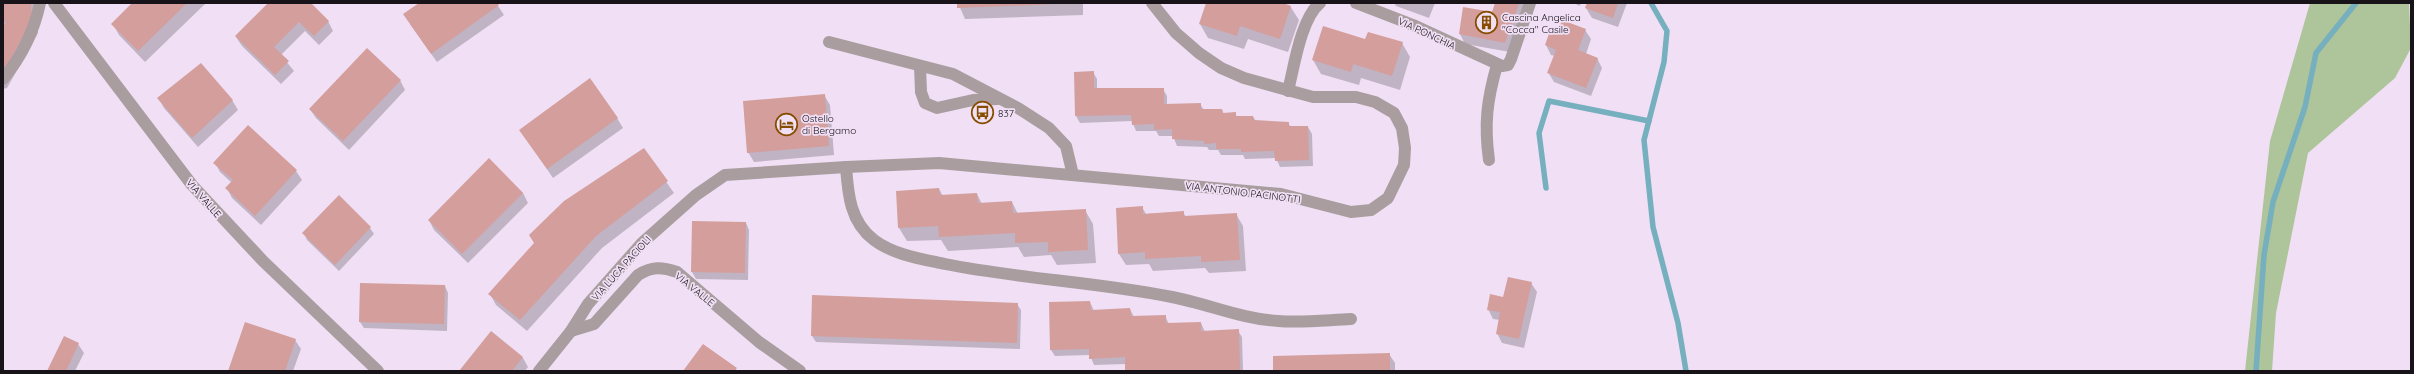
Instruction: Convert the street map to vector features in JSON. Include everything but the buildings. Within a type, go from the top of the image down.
[{"type":"street","points":[[3,78],[16,64],[28,42],[36,21],[40,3]]},
{"type":"street","name":"VIA VALLE","points":[[54,3],[192,185],[263,261],[378,371]]},
{"type":"street","name":"VIA ANTONIO PACINOTTI","points":[[714,181],[725,175],[737,173],[939,163],[1281,194],[1352,212],[1370,210],[1388,198],[1404,165],[1405,148],[1402,128],[1394,113],[1375,102],[1356,97],[1313,97],[1244,78],[1216,64],[1176,33],[1152,3]]},
{"type":"street","points":[[1288,91],[1306,23],[1312,9],[1320,3]]},
{"type":"street","name":"VIA PONCHIA","points":[[1356,3],[1413,25],[1497,65]]},
{"type":"street","points":[[1489,160],[1485,130],[1487,107],[1497,65],[1508,65],[1511,60],[1530,3]]},
{"type":"street","points":[[829,42],[953,74],[1001,99],[1049,128],[1066,146],[1073,175]]},
{"type":"street","points":[[920,66],[921,92],[925,103],[937,108],[973,100],[1001,99]]},
{"type":"street","points":[[846,167],[848,198],[862,227],[873,240],[887,248],[912,256],[990,273],[1107,286],[1174,297],[1263,319],[1278,321],[1351,319]]},
{"type":"street","name":"VIA LUCA PACIOLI","points":[[571,331],[588,304],[642,242],[714,181]]},
{"type":"street","name":"VIA VALLE","points":[[571,331],[594,324],[638,275],[648,269],[665,268],[676,272],[760,342],[800,371]]},
{"type":"street","points":[[539,371],[571,331]]},
{"type":"green space","points":[[2310,3],[2409,3],[2411,48],[2395,78],[2308,153],[2276,313],[2272,371],[2245,371],[2270,141]]},
{"type":"waterway","points":[[1651,3],[1667,31],[1664,62],[1644,140],[1653,227],[1678,323],[1686,371]]},
{"type":"waterway","points":[[2256,371],[2264,255],[2273,202],[2305,107],[2316,53],[2356,3]]},
{"type":"waterway","points":[[1546,188],[1539,133],[1549,101],[1649,121]]},
{"type":"place","name":"Cascina Angelica \"Cocca\" Casile","points":[[1486,23]]},
{"type":"place","name":"837","points":[[983,113]]},
{"type":"place","name":"Ostello di Bergamo","points":[[786,124]]}]
